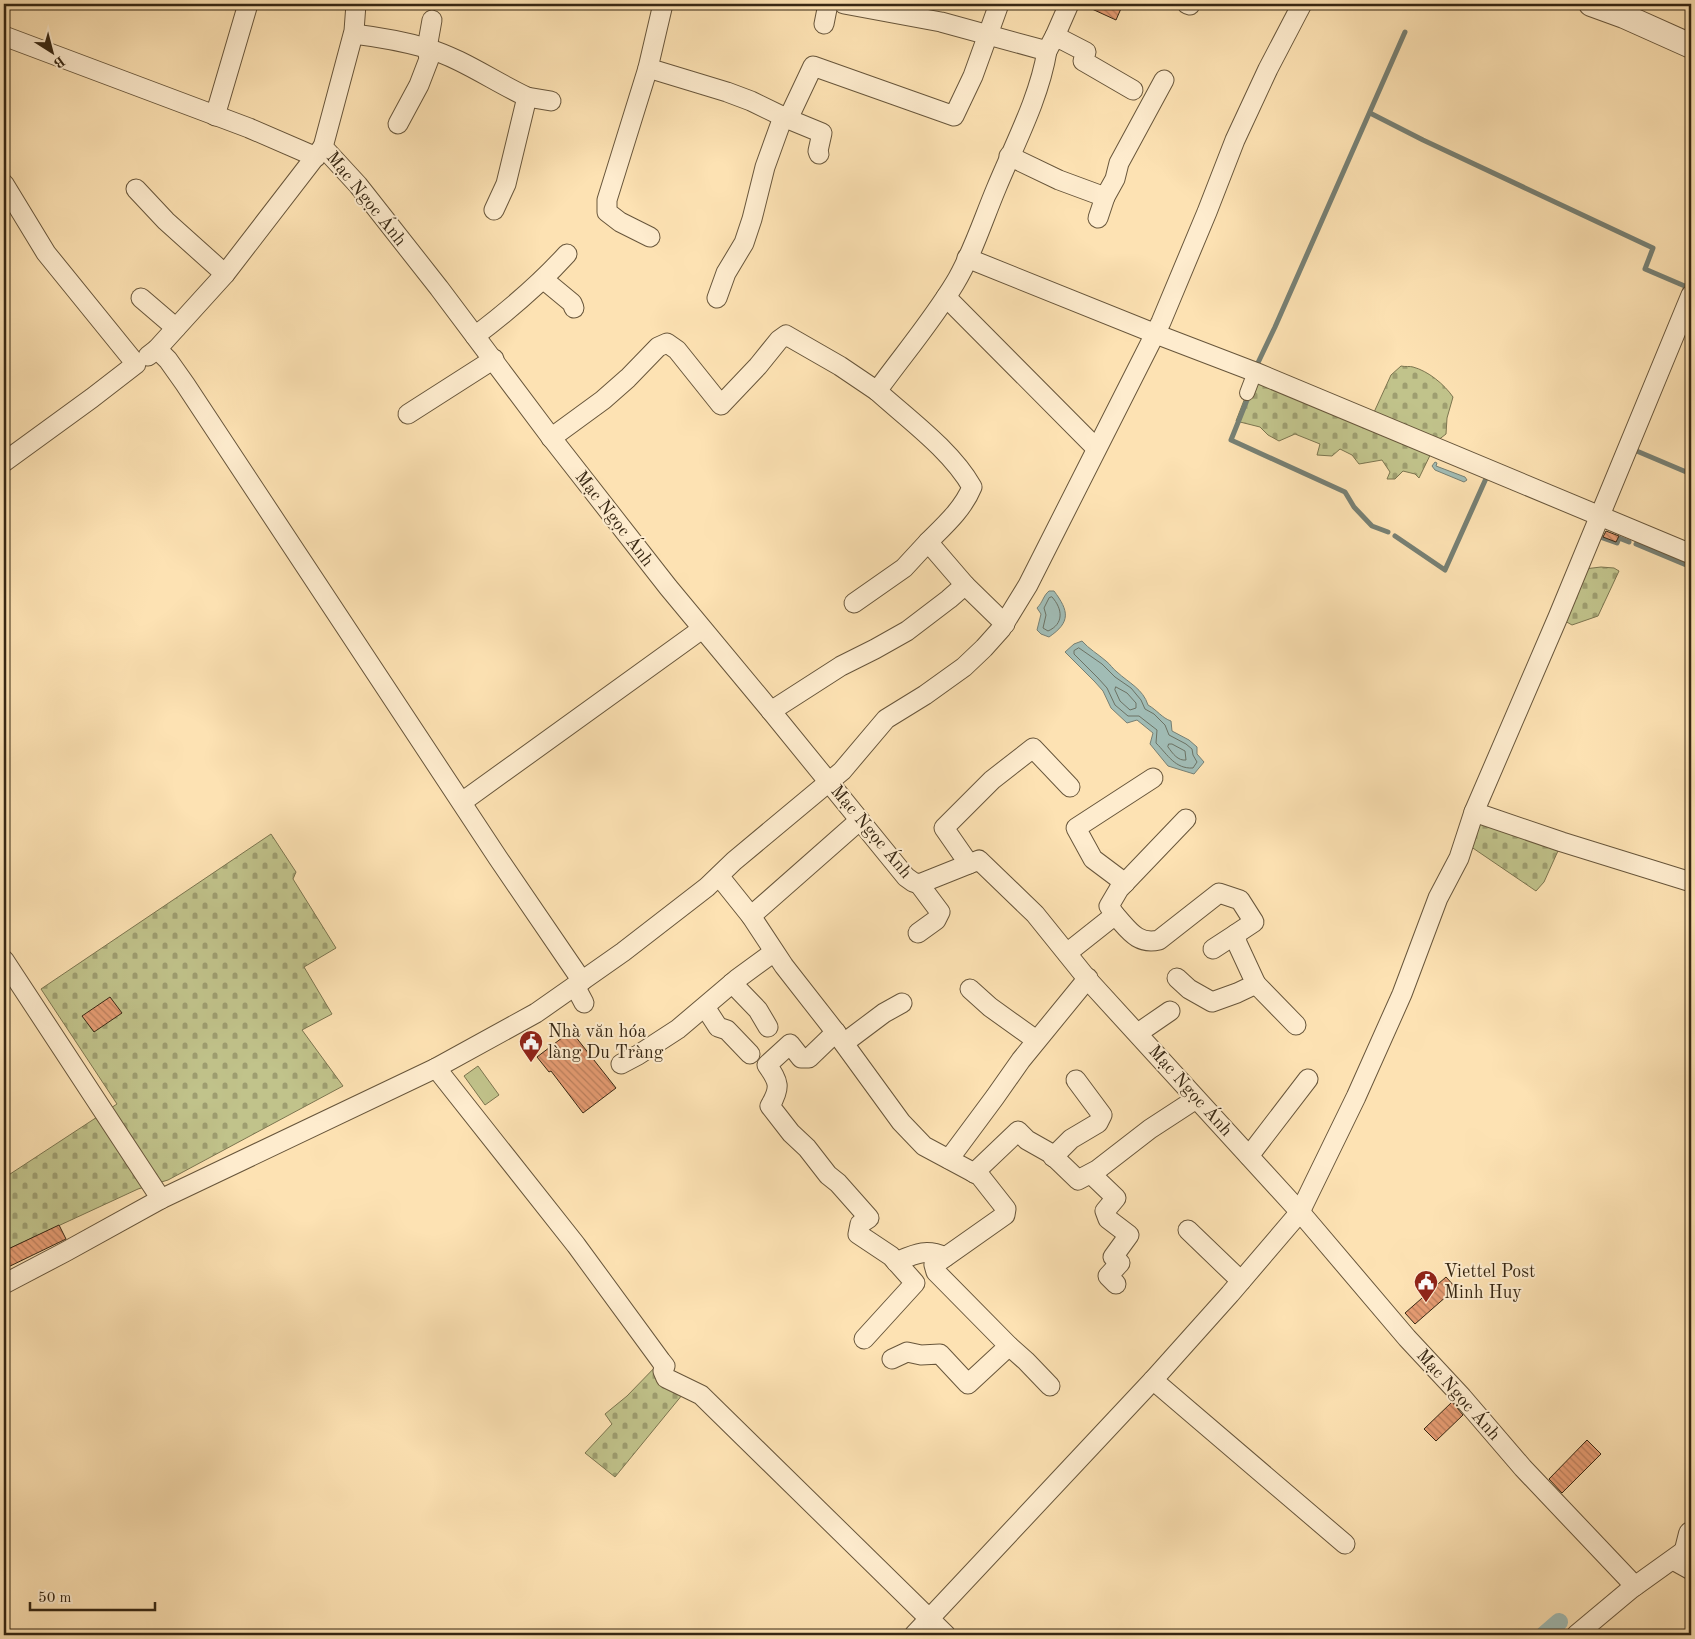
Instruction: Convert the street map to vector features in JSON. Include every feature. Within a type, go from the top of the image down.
[{"type":"street","points":[[215,116],[248,4]]},
{"type":"street","name":"Mạc Ngọc Ánh","points":[[356,4],[354,34],[320,152],[363,179],[494,359],[509,384],[702,629],[906,877],[912,882],[919,884],[979,860],[1035,914],[1088,978],[1300,1212],[1407,1338],[1462,1397],[1523,1468],[1635,1586]]},
{"type":"street","points":[[650,237],[620,222],[607,212],[607,200],[648,68],[663,4]]},
{"type":"street","points":[[824,24],[828,4]]},
{"type":"street","points":[[717,298],[726,273],[744,243],[765,167],[786,118],[813,66],[954,116],[973,76],[999,4]]},
{"type":"street","points":[[877,391],[934,316],[956,282],[968,258],[1041,77],[1051,44],[1069,4]]},
{"type":"street","points":[[4,1284],[161,1199],[436,1068],[512,1027],[578,984],[677,910],[842,771],[886,719],[925,695],[964,667],[1001,629],[1028,585],[1155,334],[1207,212],[1235,140],[1302,4]]},
{"type":"street","points":[[1591,4],[1624,16],[1691,46]]},
{"type":"street","points":[[854,5],[941,22],[988,35],[1051,44],[1086,52],[1083,61],[1133,90]]},
{"type":"street","points":[[398,124],[406,112],[429,60],[427,48],[432,20]]},
{"type":"street","points":[[354,34],[394,40],[427,48],[527,97],[551,101]]},
{"type":"street","points":[[4,36],[266,135],[320,152],[225,274],[157,349],[4,462]]},
{"type":"street","points":[[648,68],[751,101],[822,134],[819,154]]},
{"type":"street","points":[[1098,218],[1124,154],[1164,80]]},
{"type":"street","points":[[494,210],[506,184],[527,97]]},
{"type":"street","points":[[1010,156],[1059,180],[1105,197]]},
{"type":"street","points":[[4,184],[46,253],[136,364]]},
{"type":"street","points":[[136,189],[166,221],[225,274]]},
{"type":"street","points":[[476,336],[506,313],[567,254]]},
{"type":"street","points":[[968,258],[1155,334],[1255,372],[1691,554]]},
{"type":"street","points":[[543,279],[572,303],[574,308]]},
{"type":"street","points":[[914,1635],[1153,1380],[1300,1212],[1356,1098],[1399,1002],[1438,898],[1459,858],[1474,812],[1558,617],[1598,516],[1684,333],[1691,294]]},
{"type":"street","points":[[946,297],[1096,448]]},
{"type":"street","points":[[141,298],[176,328]]},
{"type":"street","points":[[551,438],[603,400],[628,378],[658,347],[667,344],[677,350],[721,405],[758,366],[779,340],[786,335],[840,366],[877,391],[938,446],[966,476],[972,487],[959,510],[904,568],[854,603]]},
{"type":"street","points":[[157,349],[168,360],[185,384],[462,802],[578,984],[584,1003]]},
{"type":"street","points":[[408,414],[494,359]]},
{"type":"street","points":[[1247,393],[1255,372]]},
{"type":"street","points":[[928,542],[965,585],[1004,624]]},
{"type":"street","points":[[771,711],[841,666],[907,632],[965,585]]},
{"type":"street","points":[[462,802],[702,629]]},
{"type":"street","points":[[969,864],[944,828],[992,780],[1033,748],[1070,786]]},
{"type":"street","points":[[1125,883],[1093,859],[1076,828],[1153,778]]},
{"type":"street","points":[[1474,812],[1562,842],[1691,882]]},
{"type":"street","points":[[1186,819],[1119,889],[1109,906],[1115,915],[1140,940],[1150,942],[1159,940],[1219,893],[1240,900],[1254,922],[1213,950]]},
{"type":"street","points":[[751,916],[860,820]]},
{"type":"street","points":[[719,876],[751,916],[774,952],[907,1128],[924,1146],[980,1176],[1006,1209],[1005,1215],[934,1266],[936,1272],[1050,1386]]},
{"type":"street","points":[[918,933],[936,920],[940,912],[919,884]]},
{"type":"street","points":[[1067,953],[1115,915]]},
{"type":"street","points":[[1236,934],[1237,942],[1256,984],[1296,1025]]},
{"type":"street","points":[[621,1064],[678,1030],[732,983],[774,952]]},
{"type":"street","points":[[4,960],[161,1199]]},
{"type":"street","points":[[949,1159],[1036,1040],[1088,978]]},
{"type":"street","points":[[1177,978],[1189,989],[1212,1002],[1256,984]]},
{"type":"street","points":[[732,983],[758,1010],[768,1028]]},
{"type":"street","points":[[970,989],[990,1007],[1036,1040]]},
{"type":"street","points":[[864,1338],[915,1283],[891,1256],[858,1234],[860,1224],[869,1218],[828,1174],[807,1148],[791,1133],[784,1116],[770,1106],[778,1087],[776,1078],[767,1065],[790,1044],[802,1058],[809,1058],[902,1003]]},
{"type":"street","points":[[705,1008],[718,1027],[727,1030],[750,1054]]},
{"type":"street","points":[[1138,1033],[1170,1011]]},
{"type":"street","points":[[436,1068],[576,1245],[665,1366],[663,1372],[666,1378],[701,1395],[946,1635]]},
{"type":"street","points":[[1249,1156],[1308,1079]]},
{"type":"street","points":[[1053,1157],[1072,1139],[1098,1123],[1102,1115],[1076,1080]]},
{"type":"street","points":[[974,1173],[1018,1131],[1027,1140],[1050,1153],[1078,1180],[1097,1170],[1150,1129],[1196,1099]]},
{"type":"street","points":[[1091,1174],[1116,1198],[1105,1211],[1108,1219],[1128,1235],[1114,1257],[1120,1263],[1108,1276],[1116,1284]]},
{"type":"street","points":[[1188,1230],[1241,1281]]},
{"type":"street","points":[[896,1262],[917,1253],[935,1252],[945,1257]]},
{"type":"street","points":[[892,1359],[907,1352],[921,1355],[940,1354],[968,1384],[1009,1346]]},
{"type":"street","points":[[1153,1380],[1345,1544]]},
{"type":"street","points":[[1576,1635],[1635,1586],[1687,1552]]},
{"type":"green space","points":[[1401,366],[1413,367],[1430,375],[1445,387],[1453,397],[1447,418],[1446,434],[1437,441],[1419,478],[1415,474],[1403,471],[1395,479],[1387,479],[1390,472],[1382,460],[1359,464],[1352,455],[1340,449],[1332,456],[1317,455],[1320,444],[1295,434],[1279,441],[1268,435],[1260,427],[1236,421],[1255,372],[1370,421],[1391,375]]},
{"type":"green space","points":[[1601,567],[1614,568],[1619,571],[1598,616],[1572,625],[1558,617],[1576,570]]},
{"type":"green space","points":[[1474,812],[1562,842],[1544,882],[1536,891],[1464,842]]},
{"type":"green space","points":[[271,834],[296,872],[293,879],[336,948],[304,967],[332,1014],[302,1030],[343,1086],[168,1180],[138,1189],[4,1251],[4,1178],[117,1104],[41,989]]},
{"type":"green space","points":[[478,1066],[499,1095],[485,1105],[464,1076]]},
{"type":"green space","points":[[661,1361],[687,1389],[615,1477],[585,1453],[612,1424],[605,1414],[627,1396]]},
{"type":"water","points":[[1435,462],[1437,463],[1436,466],[1465,477],[1467,480],[1464,482],[1435,470],[1432,466]]},
{"type":"water","points":[[1049,591],[1054,591],[1059,598],[1065,610],[1065,616],[1061,626],[1049,637],[1037,630],[1041,614],[1037,608]]},
{"type":"water","points":[[1082,641],[1139,690],[1148,705],[1171,721],[1172,731],[1189,740],[1197,747],[1197,754],[1204,762],[1194,774],[1168,766],[1150,744],[1153,733],[1137,720],[1127,723],[1111,708],[1103,691],[1065,652],[1074,644]]},
{"type":"building","points":[[1081,4],[1123,4],[1116,20]]},
{"type":"building","points":[[1606,531],[1619,536],[1616,542],[1603,537]]},
{"type":"building","points":[[110,997],[122,1013],[94,1032],[82,1016]]},
{"type":"building","points":[[571,1031],[616,1088],[583,1113],[551,1071],[549,1072],[537,1057]]},
{"type":"building","points":[[59,1225],[66,1239],[4,1269],[4,1251]]},
{"type":"building","points":[[1446,1277],[1456,1288],[1415,1324],[1405,1313]]},
{"type":"building","points":[[1452,1402],[1463,1415],[1436,1441],[1424,1429]]},
{"type":"building","points":[[1587,1440],[1601,1454],[1562,1493],[1549,1479]]},
{"type":"waterway","points":[[1255,369],[1405,32]]},
{"type":"waterway","points":[[1370,113],[1423,140],[1653,248],[1645,269],[1687,287]]},
{"type":"waterway","points":[[1249,395],[1231,440],[1345,492],[1354,507],[1372,526],[1388,532]]},
{"type":"waterway","points":[[1632,449],[1691,474]]},
{"type":"waterway","points":[[1395,536],[1445,570],[1488,474]]},
{"type":"waterway","points":[[1600,537],[1617,543],[1619,538],[1629,542]]},
{"type":"waterway","points":[[1636,544],[1691,567]]},
{"type":"waterway","points":[[1544,1635],[1559,1622]]},
{"type":"place","name":"Nhà văn hóa làng Du Tràng","points":[[531,1063]]},
{"type":"place","name":"Viettel Post Minh Huy","points":[[1426,1303]]}]
